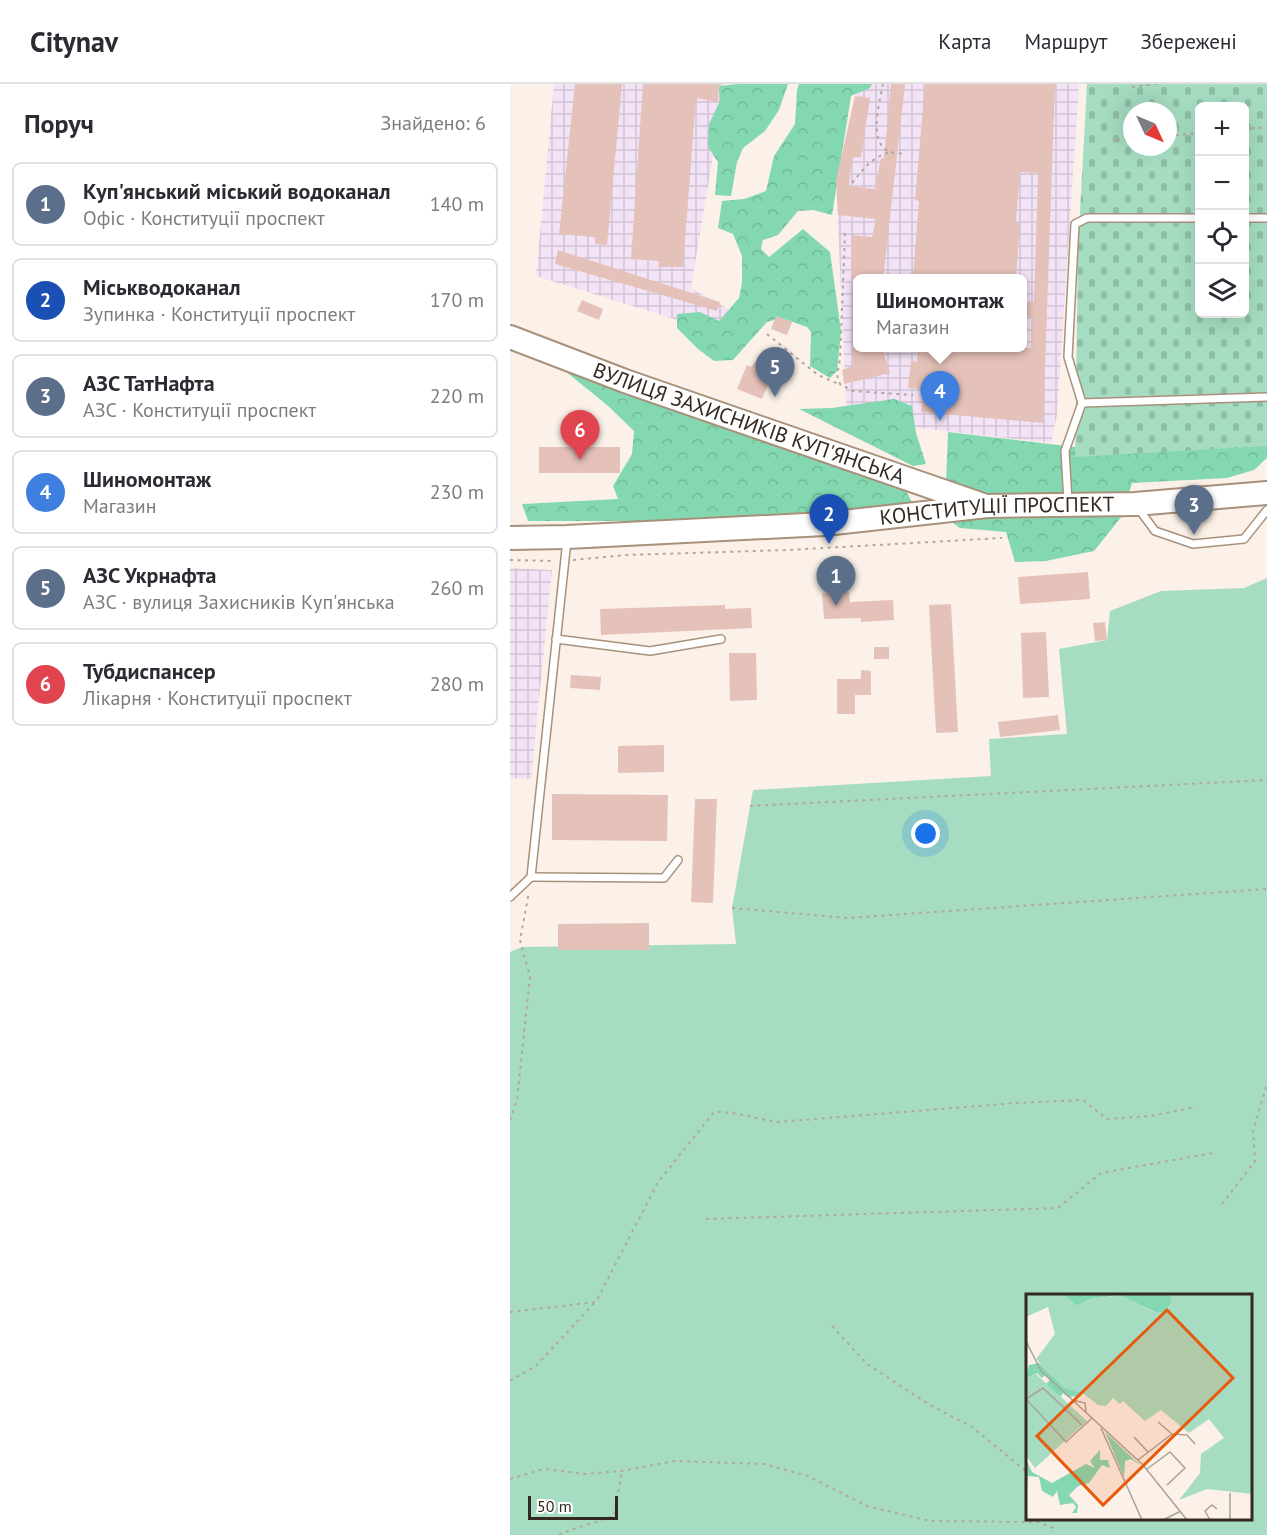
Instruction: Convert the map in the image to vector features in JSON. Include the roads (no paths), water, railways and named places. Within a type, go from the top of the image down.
[{"type":"main road","name":"ВУЛИЦЯ ЗАХИСНИКІВ КУП'ЯНСЬКА","points":[[510,337],[625,381],[987,506]]},
{"type":"main road","name":"КОНСТИТУЦІЇ ПРОСПЕКТ","points":[[510,538],[825,524],[987,506],[1135,504],[1267,492]]},
{"type":"lane","points":[[1069,505],[1065,452],[1082,404],[1068,357],[1075,224],[1087,218],[1195,218]]},
{"type":"lane","points":[[1249,218],[1267,218]]},
{"type":"lane","points":[[1082,404],[1267,397]]},
{"type":"lane","points":[[1135,504],[1155,531],[1193,544],[1244,539],[1267,510]]},
{"type":"lane","points":[[531,877],[567,537]]},
{"type":"lane","points":[[556,639],[650,651],[722,639]]},
{"type":"lane","points":[[510,897],[513,891],[531,877],[664,878],[678,860]]},
{"type":"place","name":"АЗС Укрнафта","points":[[775,397]]},
{"type":"place","name":"Шиномонтаж","points":[[940,421]]},
{"type":"place","name":"Тубдиспансер","points":[[580,460]]},
{"type":"place","name":"АЗС ТатНафта","points":[[1194,535]]},
{"type":"place","name":"Міськводоканал","points":[[829,544]]},
{"type":"place","name":"Куп'янський міський водоканал","points":[[836,606]]}]
